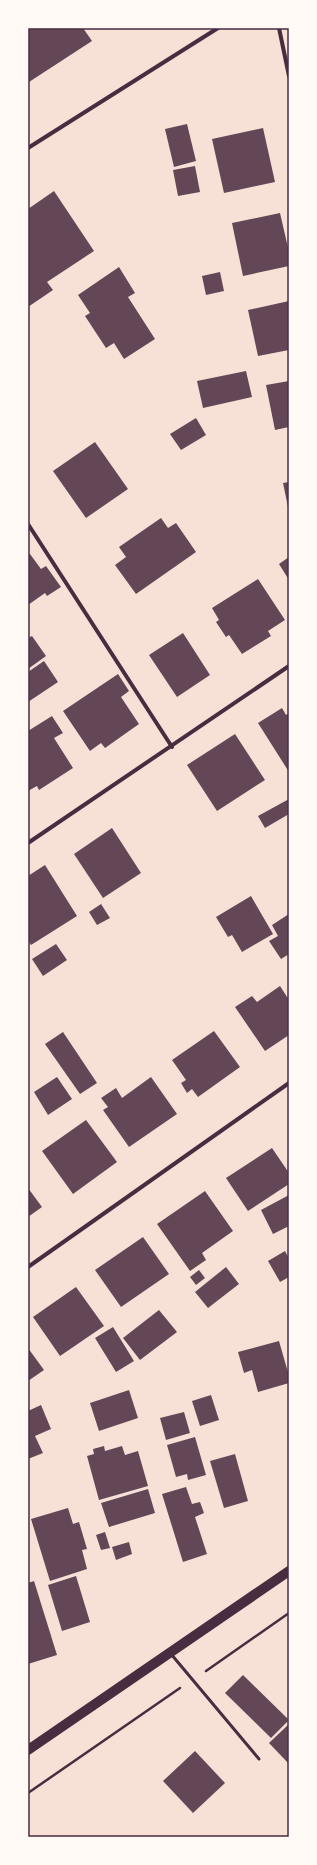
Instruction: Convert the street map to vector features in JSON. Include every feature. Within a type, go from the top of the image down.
[{"type":"main road","points":[[28,1750],[289,1571]]},
{"type":"street","points":[[28,148],[218,28]]},
{"type":"street","points":[[279,28],[289,76]]},
{"type":"street","points":[[28,524],[172,747]]},
{"type":"street","points":[[28,842],[172,747],[289,666]]},
{"type":"street","points":[[28,1267],[289,1083]]},
{"type":"lane","points":[[170,1653],[259,1759]]},
{"type":"path","points":[[28,1793],[289,1613]]},
{"type":"building","points":[[28,28],[83,28],[92,41],[29,82]]},
{"type":"building","points":[[187,124],[196,161],[174,167],[165,129]]},
{"type":"building","points":[[263,128],[275,182],[224,193],[212,139]]},
{"type":"building","points":[[195,166],[200,192],[178,196],[173,170]]},
{"type":"building","points":[[54,191],[94,251],[47,282],[53,290],[28,307],[28,209]]},
{"type":"building","points":[[280,213],[289,252],[289,266],[243,276],[232,223]]},
{"type":"building","points":[[119,267],[135,293],[128,297],[155,339],[124,359],[114,343],[106,348],[85,316],[90,313],[78,295]]},
{"type":"building","points":[[220,272],[224,291],[206,295],[202,276]]},
{"type":"building","points":[[289,301],[289,350],[258,356],[248,310]]},
{"type":"building","points":[[246,371],[252,397],[203,408],[197,381]]},
{"type":"building","points":[[289,381],[289,427],[275,430],[266,385]]},
{"type":"building","points":[[196,418],[206,435],[181,450],[170,434]]},
{"type":"building","points":[[95,442],[128,489],[86,518],[53,471]]},
{"type":"building","points":[[289,482],[289,507],[288,507],[283,483]]},
{"type":"building","points":[[161,518],[168,528],[176,523],[196,552],[136,594],[115,565],[126,557],[119,547]]},
{"type":"building","points":[[30,554],[41,569],[46,566],[61,587],[47,596],[45,593],[28,605],[28,555]]},
{"type":"building","points":[[289,557],[289,580],[279,564]]},
{"type":"building","points":[[258,579],[285,620],[268,631],[271,636],[242,654],[229,635],[226,637],[216,622],[219,620],[212,608]]},
{"type":"building","points":[[183,633],[210,675],[177,697],[149,655]]},
{"type":"building","points":[[32,636],[46,656],[28,669],[28,638]]},
{"type":"building","points":[[44,661],[58,682],[28,702],[28,672]]},
{"type":"building","points":[[118,674],[129,691],[121,697],[139,724],[105,748],[101,743],[90,751],[63,711]]},
{"type":"building","points":[[282,708],[286,715],[289,713],[289,772],[258,723]]},
{"type":"building","points":[[52,716],[63,733],[54,738],[73,768],[39,790],[37,786],[28,791],[28,731]]},
{"type":"building","points":[[235,734],[265,780],[217,811],[187,765]]},
{"type":"building","points":[[289,799],[289,814],[265,828],[258,816]]},
{"type":"building","points":[[112,828],[141,873],[103,898],[74,854]]},
{"type":"building","points":[[45,865],[77,916],[31,945],[28,940],[28,876]]},
{"type":"building","points":[[251,896],[273,934],[242,952],[232,935],[228,937],[216,917]]},
{"type":"building","points":[[101,904],[110,918],[97,925],[89,912]]},
{"type":"building","points":[[289,914],[289,954],[281,959],[269,941],[278,936],[272,925]]},
{"type":"building","points":[[56,944],[67,960],[43,976],[32,959]]},
{"type":"building","points":[[280,986],[289,1000],[289,1035],[265,1051],[235,1007],[252,996],[257,1002]]},
{"type":"building","points":[[214,1031],[240,1067],[198,1097],[192,1089],[187,1093],[181,1083],[186,1080],[172,1060]]},
{"type":"building","points":[[63,1032],[97,1083],[80,1094],[45,1044]]},
{"type":"building","points":[[57,1077],[72,1099],[48,1115],[34,1092]]},
{"type":"building","points":[[151,1077],[177,1114],[129,1147],[103,1110],[108,1107],[101,1098],[116,1088],[122,1098]]},
{"type":"building","points":[[86,1120],[117,1162],[73,1194],[42,1151]]},
{"type":"building","points":[[272,1148],[289,1173],[289,1184],[248,1211],[226,1178]]},
{"type":"building","points":[[28,1188],[42,1207],[28,1217]]},
{"type":"building","points":[[205,1191],[233,1231],[202,1253],[206,1260],[190,1271],[157,1224]]},
{"type":"building","points":[[289,1195],[289,1226],[273,1234],[261,1210]]},
{"type":"building","points":[[143,1237],[169,1274],[121,1307],[95,1270]]},
{"type":"building","points":[[285,1251],[289,1259],[289,1277],[280,1282],[268,1261]]},
{"type":"building","points":[[226,1267],[239,1284],[208,1308],[195,1292]]},
{"type":"building","points":[[199,1270],[205,1278],[196,1285],[190,1277]]},
{"type":"building","points":[[76,1287],[104,1326],[60,1356],[33,1317]]},
{"type":"building","points":[[159,1310],[177,1332],[140,1360],[123,1338]]},
{"type":"building","points":[[113,1327],[134,1361],[116,1372],[95,1338]]},
{"type":"building","points":[[279,1341],[289,1376],[289,1383],[258,1392],[252,1370],[244,1373],[238,1352]]},
{"type":"building","points":[[28,1348],[44,1370],[28,1381]]},
{"type":"building","points":[[129,1390],[138,1418],[99,1431],[90,1403]]},
{"type":"building","points":[[211,1395],[219,1420],[200,1426],[192,1401]]},
{"type":"building","points":[[41,1405],[51,1429],[35,1436],[43,1453],[28,1459],[28,1411]]},
{"type":"building","points":[[184,1412],[190,1433],[166,1440],[160,1418]]},
{"type":"building","points":[[195,1437],[206,1475],[188,1480],[187,1474],[176,1477],[167,1445]]},
{"type":"building","points":[[104,1446],[105,1451],[122,1446],[125,1455],[138,1451],[148,1486],[99,1500],[87,1456],[94,1454],[93,1449]]},
{"type":"building","points":[[235,1454],[248,1501],[224,1508],[210,1461]]},
{"type":"building","points":[[186,1487],[192,1504],[200,1502],[204,1513],[195,1517],[207,1554],[183,1562],[162,1494]]},
{"type":"building","points":[[148,1489],[155,1513],[109,1527],[101,1503]]},
{"type":"building","points":[[68,1508],[73,1524],[79,1522],[87,1549],[82,1550],[87,1569],[50,1581],[31,1519]]},
{"type":"building","points":[[105,1532],[110,1548],[101,1550],[96,1535]]},
{"type":"building","points":[[129,1542],[132,1554],[116,1560],[112,1547]]},
{"type":"building","points":[[76,1576],[90,1622],[62,1631],[48,1585]]},
{"type":"building","points":[[34,1581],[57,1655],[28,1664],[28,1583]]},
{"type":"building","points":[[243,1675],[289,1720],[271,1738],[225,1693]]},
{"type":"building","points":[[289,1724],[289,1764],[269,1743]]},
{"type":"building","points":[[195,1751],[225,1783],[193,1813],[163,1781]]}]
